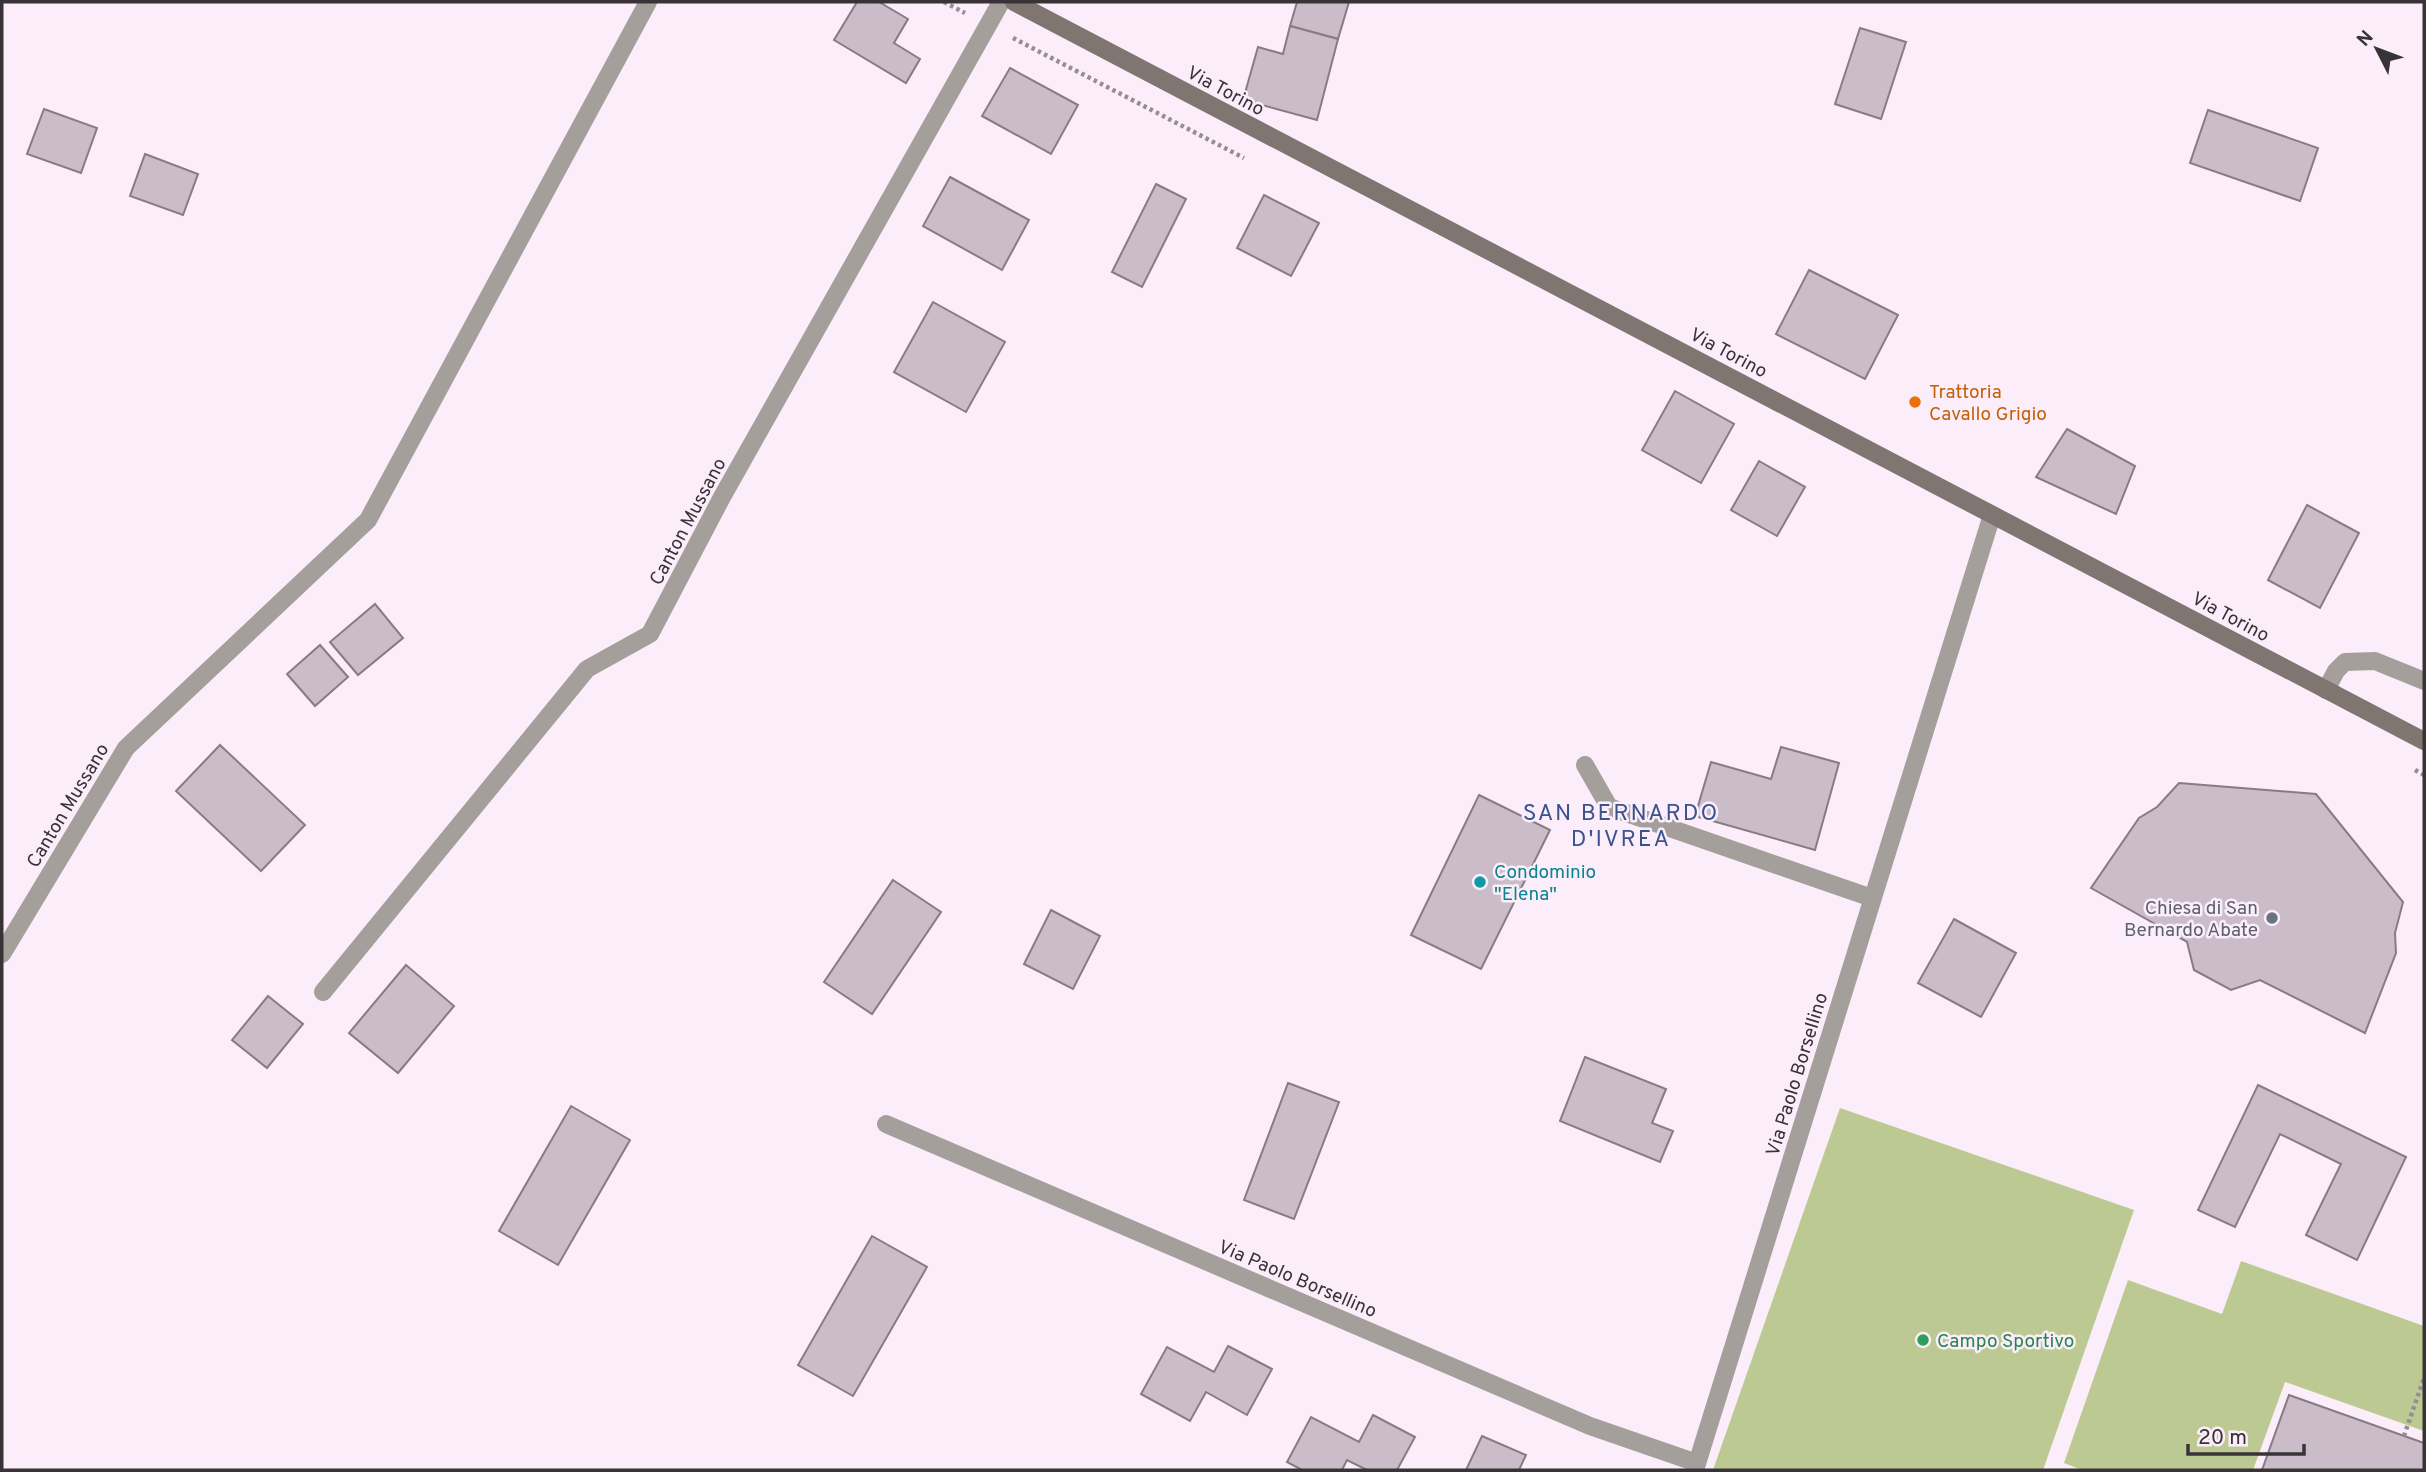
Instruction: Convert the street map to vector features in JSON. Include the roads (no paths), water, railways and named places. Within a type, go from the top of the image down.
[{"type":"street","name":"Canton Mussano","points":[[2,954],[126,748],[368,520],[648,2]]},
{"type":"street","name":"Canton Mussano","points":[[323,992],[587,669],[650,634],[722,496],[1002,2]]},
{"type":"street","name":"Via Torino","points":[[1014,2],[2424,741]]},
{"type":"street","name":"Via Paolo Borsellino","points":[[886,1124],[1590,1426],[1696,1467],[1992,515]]},
{"type":"street","points":[[2326,690],[2336,671],[2345,662],[2375,661],[2424,681]]},
{"type":"street","points":[[1585,765],[1609,807],[1872,898]]},
{"type":"place","name":"Trattoria Cavallo Grigio","points":[[1915,402]]},
{"type":"place","name":"Condominio \"Elena\"","points":[[1480,882]]},
{"type":"place","name":"Chiesa di San Bernardo Abate","points":[[2272,918]]},
{"type":"place","name":"Campo Sportivo","points":[[1923,1340]]},
{"type":"district","name":"SAN BERNARDO D'IVREA","points":[[1621,825]]}]
